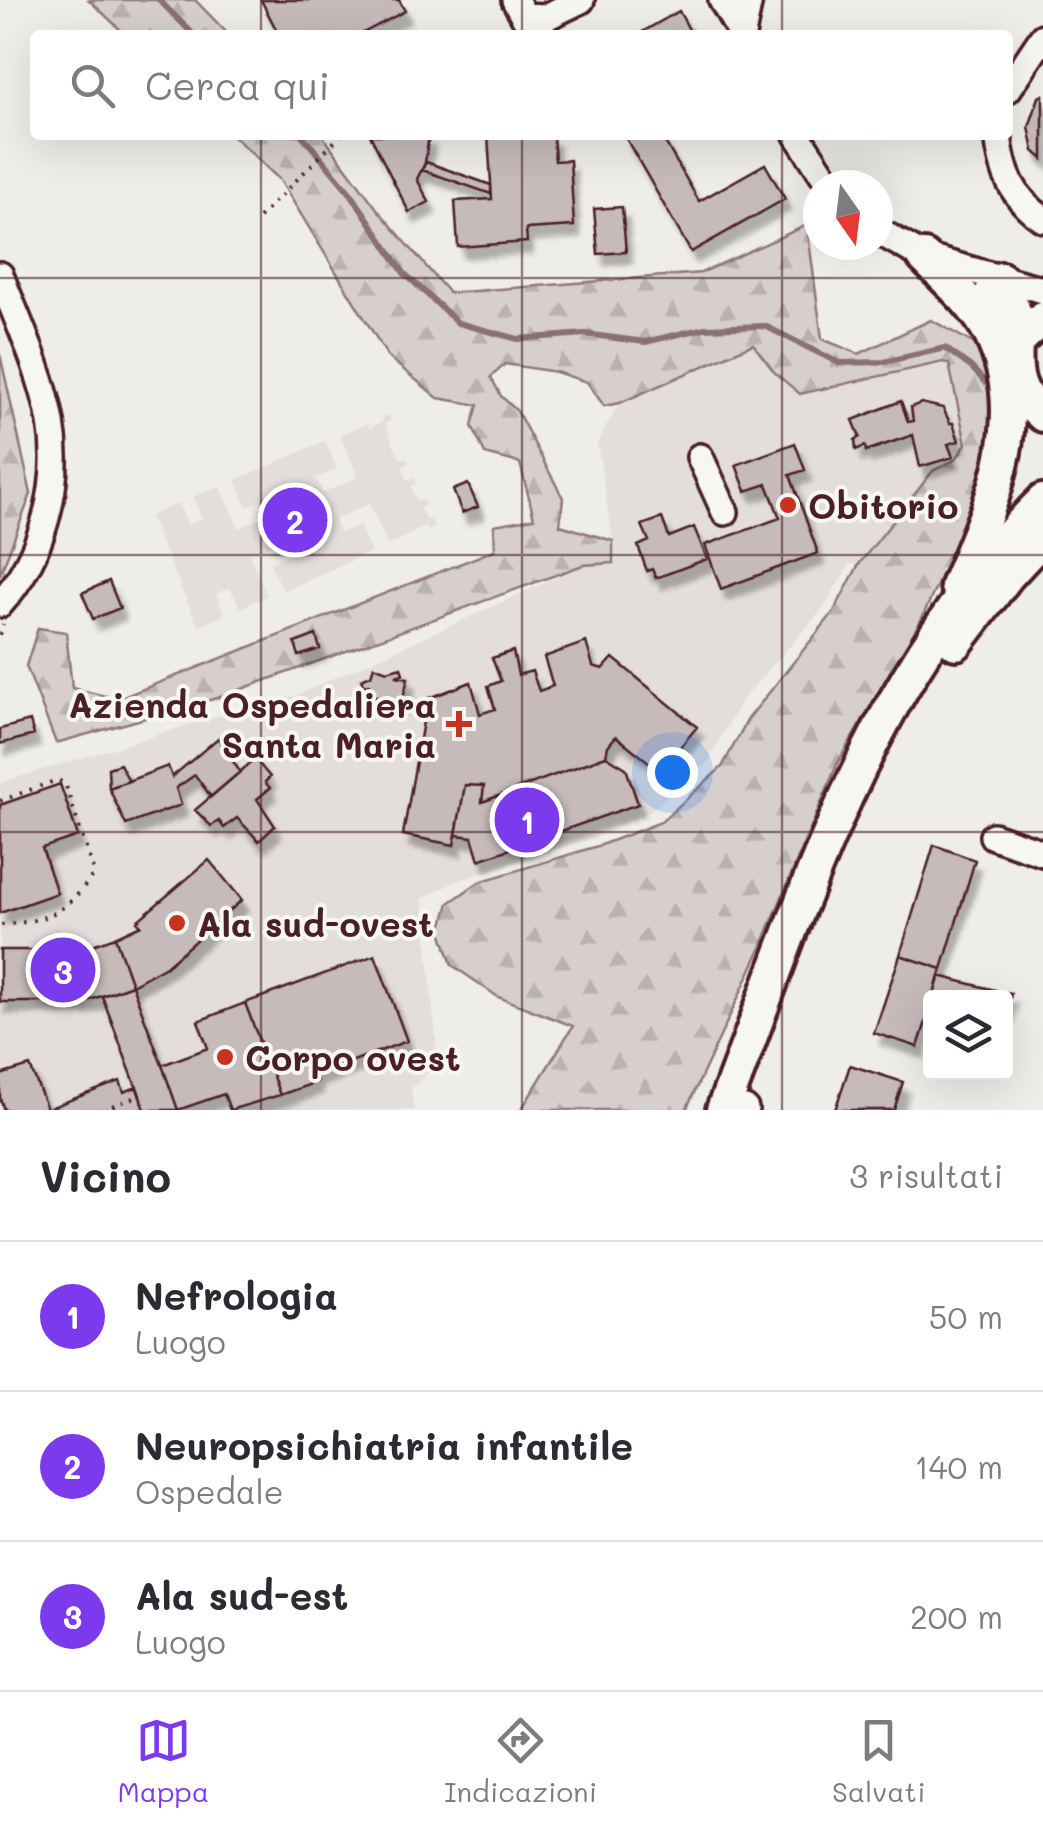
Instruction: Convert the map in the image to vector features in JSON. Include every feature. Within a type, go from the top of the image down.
[{"type":"main road","points":[[924,257],[1003,336],[1002,366],[1008,404],[1007,450],[985,518],[940,626]]},
{"type":"main road","points":[[1001,278],[991,290],[986,308],[1003,336],[1025,400],[1043,415]]},
{"type":"main road","points":[[1003,336],[1043,318]]},
{"type":"main road","points":[[739,1110],[830,832],[864,755],[897,692],[940,626],[988,562],[1043,501]]},
{"type":"main road","points":[[739,1110],[850,839],[916,704],[958,638],[1043,537]]},
{"type":"street","points":[[516,0],[524,16],[546,17],[580,0]]},
{"type":"street","points":[[722,0],[739,30]]},
{"type":"street","points":[[743,30],[749,0]]},
{"type":"street","points":[[1013,82],[1043,37]]},
{"type":"street","points":[[800,140],[820,170]]},
{"type":"street","points":[[999,140],[1001,164],[1023,205],[1043,219]]},
{"type":"street","points":[[893,239],[924,257],[1043,290]]},
{"type":"street","points":[[0,275],[50,421],[53,455],[52,488],[29,566],[0,604]]},
{"type":"street","points":[[700,457],[725,512]]},
{"type":"street","points":[[992,836],[1043,854]]},
{"type":"path","points":[[259,218],[336,140]]},
{"type":"path","points":[[0,801],[57,780],[65,783],[94,873],[82,892],[60,911],[36,922],[0,926]]},
{"type":"path","points":[[112,1106],[140,1096]]},
{"type":"shaded area","name":"Azienda Ospedaliera Santa Maria","points":[[753,344],[775,373],[949,364],[966,444],[956,459],[933,471],[859,564],[850,564],[823,609],[741,701],[708,762],[652,810],[597,837],[459,880],[423,898],[438,1063],[411,1089],[414,1110],[0,1110],[0,783],[292,697],[584,565],[613,563],[597,443],[619,403]]},
{"type":"shaded area","points":[[389,415],[391,420],[385,424],[400,459],[406,457],[409,463],[402,467],[408,480],[415,478],[417,484],[411,487],[417,501],[423,499],[425,506],[420,508],[435,528],[428,531],[425,526],[388,546],[369,504],[334,520],[340,533],[359,525],[371,552],[283,591],[270,563],[291,554],[285,539],[249,555],[267,596],[240,608],[230,588],[216,594],[225,615],[198,626],[149,516],[178,503],[188,525],[202,518],[193,497],[220,486],[239,528],[274,512],[268,498],[247,507],[236,480],[325,441],[337,469],[316,478],[323,493],[358,477],[340,435],[367,423],[369,428]]},
{"type":"green space","points":[[89,0],[195,0],[224,30],[121,30]]},
{"type":"green space","points":[[237,140],[326,140],[378,210],[449,293],[701,273],[803,227],[803,260],[812,260],[822,339],[859,354],[931,320],[982,348],[997,408],[987,476],[921,620],[838,762],[757,957],[686,1110],[521,1110],[573,1026],[498,997],[452,965],[441,931],[449,903],[479,882],[601,845],[661,822],[722,767],[748,719],[833,613],[859,564],[933,471],[956,459],[966,444],[949,364],[943,362],[800,394],[775,373],[753,344],[620,403],[604,406],[587,382],[556,372],[505,364],[491,377],[501,396],[517,411],[563,498],[560,525],[613,541],[613,563],[583,565],[217,698],[56,743],[26,666],[38,628],[66,632],[72,688],[118,699],[495,550],[494,525],[534,518],[520,463],[485,454],[472,426],[478,405],[438,398],[388,357],[280,180]]},
{"type":"green space","points":[[0,354],[31,494],[0,575]]},
{"type":"building","points":[[261,0],[399,0],[405,11],[369,30],[276,30]]},
{"type":"building","points":[[679,11],[689,30],[646,30]]},
{"type":"building","points":[[1043,95],[1043,159],[1034,151],[1029,127]]},
{"type":"building","points":[[373,140],[428,140],[425,163],[417,179],[429,202],[409,212]]},
{"type":"building","points":[[488,140],[553,140],[555,161],[570,160],[574,226],[526,229],[527,242],[458,247],[455,201],[492,199]]},
{"type":"building","points":[[627,140],[664,140],[699,201],[765,164],[785,199],[691,252]]},
{"type":"building","points":[[426,162],[491,185],[491,194],[422,170]]},
{"type":"building","points":[[622,207],[626,252],[598,254],[594,209]]},
{"type":"building","points":[[901,401],[908,422],[913,421],[911,407],[921,403],[943,408],[959,441],[948,444],[953,457],[920,467],[913,435],[866,451],[865,446],[856,450],[855,440],[860,437],[853,420]]},
{"type":"building","name":"Obitorio","points":[[795,443],[805,470],[790,475],[818,553],[721,589],[705,545],[780,518],[767,484],[746,491],[736,465]]},
{"type":"building","points":[[468,484],[478,507],[462,513],[453,490]]},
{"type":"building","points":[[662,518],[669,537],[694,527],[707,559],[656,578],[652,569],[647,571],[638,546],[649,541],[642,525]]},
{"type":"building","points":[[109,581],[120,608],[93,619],[82,593]]},
{"type":"building","points":[[316,635],[320,649],[299,656],[295,643]]},
{"type":"building","points":[[586,642],[593,666],[603,669],[613,658],[697,727],[660,771],[616,736],[606,756],[482,802],[484,786],[465,785],[454,845],[403,835],[427,699],[471,682],[480,714],[495,709],[488,686],[501,681],[492,658],[513,651],[518,675],[532,671],[539,691],[553,686],[544,657]]},
{"type":"building","points":[[374,666],[387,671],[401,667],[403,674],[396,676],[408,678],[402,702],[368,694],[369,685],[364,686],[361,679],[371,675]]},
{"type":"building","points":[[30,721],[34,735],[0,744],[0,729]]},
{"type":"building","points":[[218,738],[240,772],[211,797],[195,775],[176,788],[181,805],[126,825],[109,788],[168,766],[172,777]]},
{"type":"building","points":[[606,756],[626,768],[638,804],[479,860],[472,837],[456,835],[465,785],[484,786],[482,802]]},
{"type":"building","points":[[255,759],[270,777],[265,782],[270,788],[257,799],[275,826],[259,841],[237,818],[224,828],[219,821],[211,826],[195,810]]},
{"type":"building","points":[[120,764],[129,781],[109,788],[108,768]]},
{"type":"building","points":[[60,784],[78,836],[42,848],[57,893],[0,913],[0,805]]},
{"type":"building","points":[[934,845],[975,860],[942,969],[900,955]]},
{"type":"building","name":"Ala sud-ovest","points":[[209,860],[242,900],[166,966],[132,985],[115,937],[141,925],[137,921]]},
{"type":"building","points":[[115,937],[132,985],[79,1004],[0,1002],[0,950],[57,950],[64,955]]},
{"type":"building","points":[[375,955],[407,1041],[315,1075],[317,1082],[280,1095],[245,1003]]},
{"type":"building","points":[[900,955],[942,969],[935,990],[923,990],[923,1031],[918,1047],[874,1033]]},
{"type":"building","points":[[939,976],[995,990],[935,990]]},
{"type":"building","points":[[132,985],[178,1110],[145,1110],[102,996]]},
{"type":"building","name":"Corpo ovest","points":[[245,1003],[280,1095],[230,1110],[224,1094],[178,1110],[162,1065],[208,1048],[198,1021]]},
{"type":"building","points":[[850,1065],[903,1082],[894,1110],[835,1110]]},
{"type":"building","points":[[30,1066],[47,1109],[120,1081],[124,1092],[137,1087],[145,1110],[4,1110],[0,1075]]},
{"type":"waterway","points":[[159,0],[189,30]]},
{"type":"waterway","points":[[306,140],[352,195],[404,273],[458,323],[518,339],[585,334],[645,342],[705,328],[765,326],[839,363],[884,362],[945,348],[987,384]]},
{"type":"place","name":"Obitorio","points":[[788,505]]},
{"type":"place","name":"Neuropsichiatria infantile","points":[[295,520]]},
{"type":"place","name":"Azienda Ospedaliera Santa Maria","points":[[459,724]]},
{"type":"place","name":"Nefrologia","points":[[527,820]]},
{"type":"place","name":"Ala sud-ovest","points":[[177,923]]},
{"type":"place","name":"Ala sud-est","points":[[63,970]]},
{"type":"place","name":"Corpo ovest","points":[[225,1057]]}]
